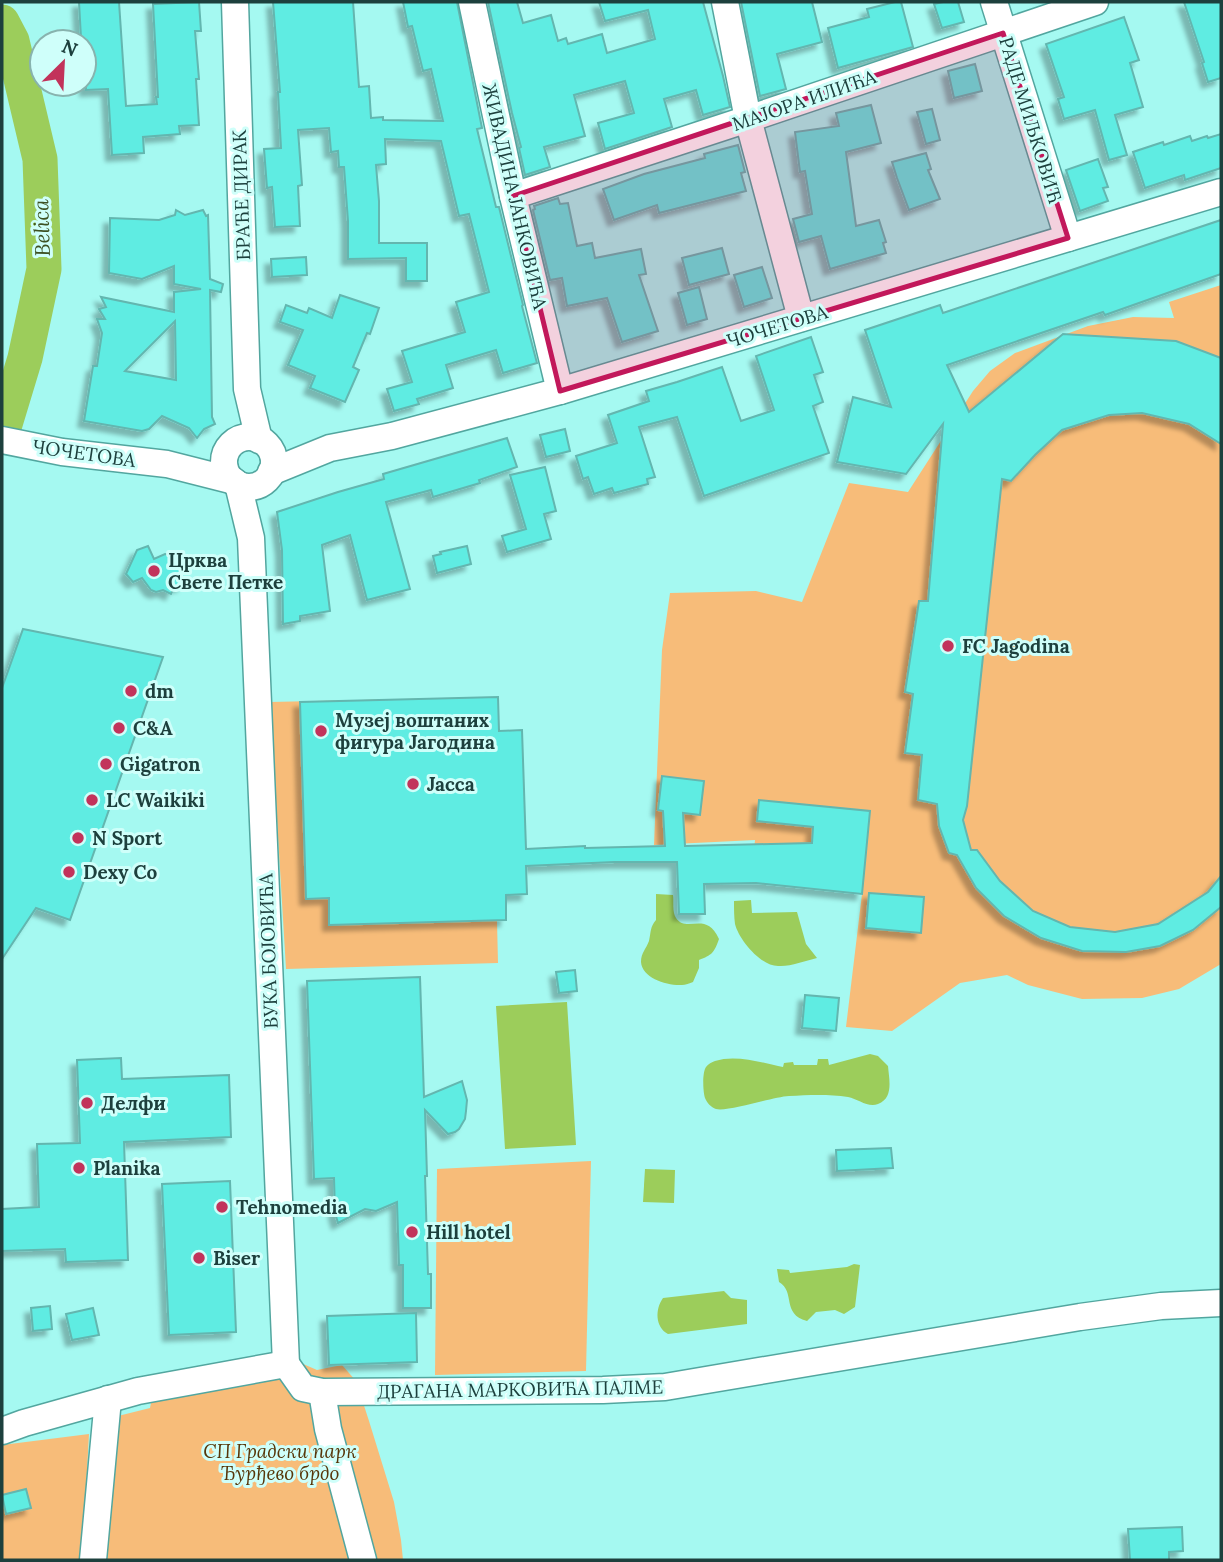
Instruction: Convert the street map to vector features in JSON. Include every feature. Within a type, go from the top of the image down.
[{"type":"street","name":"БРАЋЕ ДИРАК","points":[[235,2],[247,389],[262,441]]},
{"type":"street","name":"ЖИВАДИНА ЈАНКОВИЋА","points":[[472,2],[513,196],[560,391]]},
{"type":"street","points":[[725,2],[748,120],[801,318]]},
{"type":"street","name":"РАДЕ МИЉКОВИЋ","points":[[994,2],[1068,238]]},
{"type":"street","name":"МАЈОРА ИЛИЋА","points":[[513,196],[748,120],[1095,2]]},
{"type":"street","name":"ЧОЧЕТОВА","points":[[2,440],[167,464],[252,480],[330,447],[392,436],[560,391],[1221,192]]},
{"type":"street","name":"БРАЋЕ ДИРАК","points":[[231,445],[247,389]]},
{"type":"street","name":"ЧОЧЕТОВА","points":[[167,464],[231,445],[243,438],[330,447]]},
{"type":"street","points":[[231,445],[225,458],[229,476],[252,480],[274,462],[271,451],[262,441]]},
{"type":"street","name":"ВУКА БОЈОВИЋА","points":[[252,480],[251,538],[286,1364]]},
{"type":"street","name":"ДРАГАНА МАРКОВИЋА ПАЛМЕ","points":[[322,1392],[665,1387],[1080,1317],[1161,1306],[1221,1303]]},
{"type":"street","points":[[2,1431],[138,1391],[286,1364],[303,1388],[322,1392],[328,1429],[363,1560]]},
{"type":"street","points":[[93,1560],[108,1399]]},
{"type":"highlighted area","points":[[1003,33],[1068,238],[560,391],[513,196]]},
{"type":"green space","points":[[1221,285],[1221,964],[1179,989],[1142,998],[1082,999],[1028,985],[1007,975],[960,983],[892,1031],[846,1027],[862,894],[751,883],[755,840],[654,845],[662,650],[670,593],[756,591],[802,602],[849,483],[908,492],[973,391],[990,371],[1015,353],[1088,326],[1133,317],[1174,318],[1169,302]]},
{"type":"green space","name":"Јасса","points":[[498,697],[499,731],[522,730],[527,894],[506,895],[506,920],[497,921],[498,963],[286,969],[270,702]]},
{"type":"green space","points":[[591,1161],[586,1371],[435,1375],[437,1169]]},
{"type":"green space","name":"СП Градски парк Ђурђево брдо","points":[[294,1360],[317,1370],[342,1365],[356,1381],[394,1502],[403,1560],[2,1560],[2,1445],[89,1434],[85,1507],[106,1419],[150,1408],[151,1403],[169,1386]]},
{"type":"shaded area","points":[[656,894],[673,895],[674,913],[680,922],[708,926],[719,939],[712,953],[699,960],[699,968],[693,982],[669,984],[650,977],[642,968],[642,956],[656,920]]},
{"type":"shaded area","points":[[751,900],[752,913],[797,912],[806,944],[817,958],[778,966],[758,957],[741,937],[735,921],[734,901]]},
{"type":"shaded area","points":[[567,1002],[576,1145],[505,1149],[496,1006]]},
{"type":"shaded area","points":[[870,1054],[878,1056],[888,1066],[888,1093],[878,1104],[870,1105],[841,1096],[804,1095],[716,1109],[705,1098],[705,1070],[715,1061],[740,1059],[783,1067],[784,1063],[793,1062],[794,1065],[817,1065],[818,1059],[828,1059],[829,1065]]},
{"type":"shaded area","points":[[645,1169],[675,1170],[674,1203],[643,1202]]},
{"type":"shaded area","points":[[860,1265],[855,1307],[844,1314],[835,1310],[816,1312],[807,1321],[794,1313],[787,1291],[779,1282],[777,1269],[789,1270],[790,1273]]},
{"type":"shaded area","points":[[724,1291],[731,1298],[747,1300],[747,1324],[668,1334],[661,1327],[658,1312],[663,1298]]},
{"type":"building","points":[[79,2],[119,2],[126,106],[157,104],[153,4],[199,2],[201,31],[195,31],[199,125],[179,126],[180,134],[143,137],[144,153],[112,155],[108,89],[98,89],[98,28],[80,28]]},
{"type":"building","points":[[273,2],[353,2],[359,87],[369,86],[371,118],[443,121],[431,69],[423,71],[412,26],[408,27],[403,2],[457,2],[482,128],[477,129],[537,363],[503,373],[496,350],[446,365],[453,388],[417,399],[419,404],[394,411],[387,389],[412,382],[402,351],[465,332],[456,302],[489,292],[469,214],[459,216],[441,141],[385,139],[386,164],[376,165],[379,243],[427,243],[427,281],[406,281],[406,258],[348,259],[344,167],[339,167],[338,151],[331,152],[329,128],[298,130],[302,185],[298,186],[300,226],[275,227],[272,187],[267,188],[264,149],[281,148]]},
{"type":"building","points":[[488,2],[517,2],[523,23],[551,15],[558,41],[566,38],[568,44],[602,34],[607,53],[655,39],[648,10],[605,21],[599,2],[703,2],[730,107],[703,115],[696,90],[664,99],[672,127],[605,149],[598,123],[634,113],[625,81],[574,95],[585,136],[544,147],[550,167],[525,175]]},
{"type":"building","points":[[741,2],[812,2],[822,42],[777,54],[786,89],[760,96]]},
{"type":"building","points":[[901,2],[913,47],[838,68],[828,28],[869,17],[867,9]]},
{"type":"building","points":[[958,2],[964,22],[942,28],[934,4]]},
{"type":"building","points":[[1184,2],[1221,2],[1221,78],[1208,82]]},
{"type":"building","points":[[1124,17],[1139,60],[1130,63],[1143,107],[1115,115],[1127,155],[1109,160],[1095,110],[1064,119],[1058,99],[1064,97],[1046,44]]},
{"type":"building","points":[[975,64],[982,91],[954,98],[948,71]]},
{"type":"building","points":[[871,105],[881,143],[846,152],[856,226],[879,220],[886,242],[883,243],[886,253],[830,269],[821,236],[799,242],[793,219],[812,214],[805,171],[800,172],[795,132],[839,126],[836,113]]},
{"type":"building","points":[[932,109],[940,140],[926,144],[917,112]]},
{"type":"building","points":[[1221,134],[1221,168],[1185,180],[1184,175],[1145,188],[1133,152],[1190,136],[1192,141]]},
{"type":"building","points":[[738,145],[745,172],[741,173],[746,191],[659,213],[657,205],[614,220],[603,189],[644,174],[705,158],[704,154]]},
{"type":"building","points":[[926,153],[931,169],[928,170],[940,199],[909,210],[892,162]]},
{"type":"building","points":[[1098,159],[1108,187],[1103,188],[1108,201],[1080,211],[1066,170]]},
{"type":"building","points":[[558,198],[560,204],[568,203],[577,246],[592,243],[595,258],[641,249],[646,274],[639,275],[658,331],[622,342],[607,298],[567,306],[562,278],[550,280],[533,210],[534,206]]},
{"type":"building","points":[[176,210],[185,215],[203,210],[206,216],[208,215],[210,279],[223,284],[221,292],[210,290],[212,417],[215,424],[204,429],[197,438],[189,428],[162,416],[149,429],[142,431],[84,421],[93,366],[97,366],[102,333],[97,319],[105,319],[99,309],[106,307],[101,297],[174,312],[174,292],[201,289],[174,284],[174,266],[142,279],[109,273],[110,218],[159,220],[175,215]],"holes":[[[175,321],[176,380],[125,371]]]},
{"type":"building","name":"FC Jagodina","points":[[1221,220],[1221,274],[1105,315],[1103,312],[947,365],[969,412],[1063,334],[1176,341],[1221,358],[1221,444],[1189,424],[1142,413],[1109,415],[1062,430],[1011,481],[1002,479],[967,806],[963,820],[971,850],[977,850],[1000,881],[1033,911],[1070,927],[1115,932],[1158,924],[1208,892],[1221,876],[1221,907],[1193,930],[1160,946],[1126,952],[1082,951],[1041,938],[1004,916],[976,888],[957,855],[949,853],[939,826],[937,804],[918,800],[922,755],[905,753],[913,694],[905,692],[919,601],[928,601],[943,424],[906,474],[837,462],[853,397],[891,407],[865,330],[940,305],[943,313]]},
{"type":"building","points":[[722,248],[729,274],[689,285],[682,258]]},
{"type":"building","points":[[306,257],[307,275],[272,277],[271,259]]},
{"type":"building","points":[[762,267],[772,298],[744,307],[734,275]]},
{"type":"building","points":[[699,287],[707,319],[687,325],[678,293]]},
{"type":"building","points":[[340,295],[379,308],[370,334],[367,333],[353,367],[359,370],[345,402],[310,388],[315,376],[288,365],[303,330],[280,322],[286,305],[307,313],[309,308],[332,318]]},
{"type":"building","points":[[811,337],[823,372],[814,375],[823,402],[813,406],[829,453],[704,496],[677,417],[639,427],[655,477],[647,479],[648,484],[614,493],[612,488],[594,494],[588,477],[583,479],[576,456],[617,443],[608,415],[649,401],[646,391],[722,367],[741,421],[774,410],[756,356]]},
{"type":"building","points":[[565,429],[570,451],[546,457],[540,435]]},
{"type":"building","points":[[507,438],[517,467],[479,480],[480,483],[433,497],[431,490],[386,502],[410,589],[367,600],[350,535],[322,545],[330,611],[300,616],[300,621],[283,624],[282,550],[277,512],[384,479],[383,474]]},
{"type":"building","points":[[545,467],[556,511],[544,514],[551,539],[507,552],[502,536],[526,529],[510,475]]},
{"type":"building","name":"Црква Свете Петке","points":[[148,546],[154,559],[165,554],[172,555],[175,565],[180,567],[183,585],[174,587],[171,594],[163,590],[151,590],[142,578],[133,582],[126,574],[137,550]]},
{"type":"building","points":[[467,546],[471,564],[437,573],[433,556]]},
{"type":"building","points":[[23,629],[163,657],[70,920],[36,908],[2,959],[2,688]]},
{"type":"building","name":"Јасса","points":[[498,697],[499,731],[522,730],[526,849],[665,846],[663,811],[658,810],[662,776],[704,781],[700,815],[683,813],[685,846],[812,843],[813,827],[757,821],[759,800],[870,811],[862,894],[756,883],[704,884],[705,914],[679,914],[677,862],[526,866],[527,894],[506,895],[506,920],[329,925],[329,898],[306,899],[300,702]]},
{"type":"building","points":[[869,893],[924,897],[921,933],[866,928]]},
{"type":"building","points":[[575,970],[577,991],[559,993],[556,972]]},
{"type":"building","points":[[420,977],[424,1097],[462,1081],[467,1100],[465,1119],[459,1129],[448,1134],[425,1110],[431,1308],[403,1308],[403,1265],[399,1265],[397,1202],[376,1211],[365,1209],[338,1223],[335,1213],[334,1178],[314,1179],[307,981]]},
{"type":"building","points":[[805,995],[839,998],[836,1031],[802,1028]]},
{"type":"building","points":[[121,1058],[122,1079],[229,1075],[231,1137],[124,1142],[128,1260],[66,1262],[65,1249],[2,1251],[2,1209],[39,1207],[37,1144],[80,1143],[77,1060]]},
{"type":"building","points":[[891,1148],[893,1168],[837,1171],[836,1150]]},
{"type":"building","name":"Biser","points":[[230,1181],[236,1332],[169,1335],[162,1184]]},
{"type":"building","points":[[50,1306],[52,1329],[33,1331],[31,1308]]},
{"type":"building","points":[[93,1308],[99,1335],[72,1340],[66,1314]]},
{"type":"building","points":[[416,1313],[417,1362],[329,1365],[327,1316]]},
{"type":"building","points":[[26,1489],[31,1508],[6,1514],[2,1495]]},
{"type":"building","points":[[1182,1527],[1183,1551],[1169,1552],[1169,1560],[1130,1560],[1128,1529]]},
{"type":"waterway","name":"Belica","points":[[2,22],[12,41],[40,159],[44,269],[25,358],[2,434]]},
{"type":"place","name":"Црква Свете Петке","points":[[154,571]]},
{"type":"place","name":"FC Jagodina","points":[[948,646]]},
{"type":"place","name":"dm","points":[[131,691]]},
{"type":"place","name":"C&A","points":[[119,728]]},
{"type":"place","name":"Музеј воштаних фигура Јагодина","points":[[321,731]]},
{"type":"place","name":"Gigatron","points":[[106,764]]},
{"type":"place","name":"Јасса","points":[[413,784]]},
{"type":"place","name":"LC Waikiki","points":[[92,800]]},
{"type":"place","name":"N Sport","points":[[78,838]]},
{"type":"place","name":"Dexy Co","points":[[69,872]]},
{"type":"place","name":"Делфи","points":[[87,1103]]},
{"type":"place","name":"Planika","points":[[79,1168]]},
{"type":"place","name":"Tehnomedia","points":[[222,1207]]},
{"type":"place","name":"Hill hotel","points":[[412,1232]]},
{"type":"place","name":"Biser","points":[[199,1258]]}]
